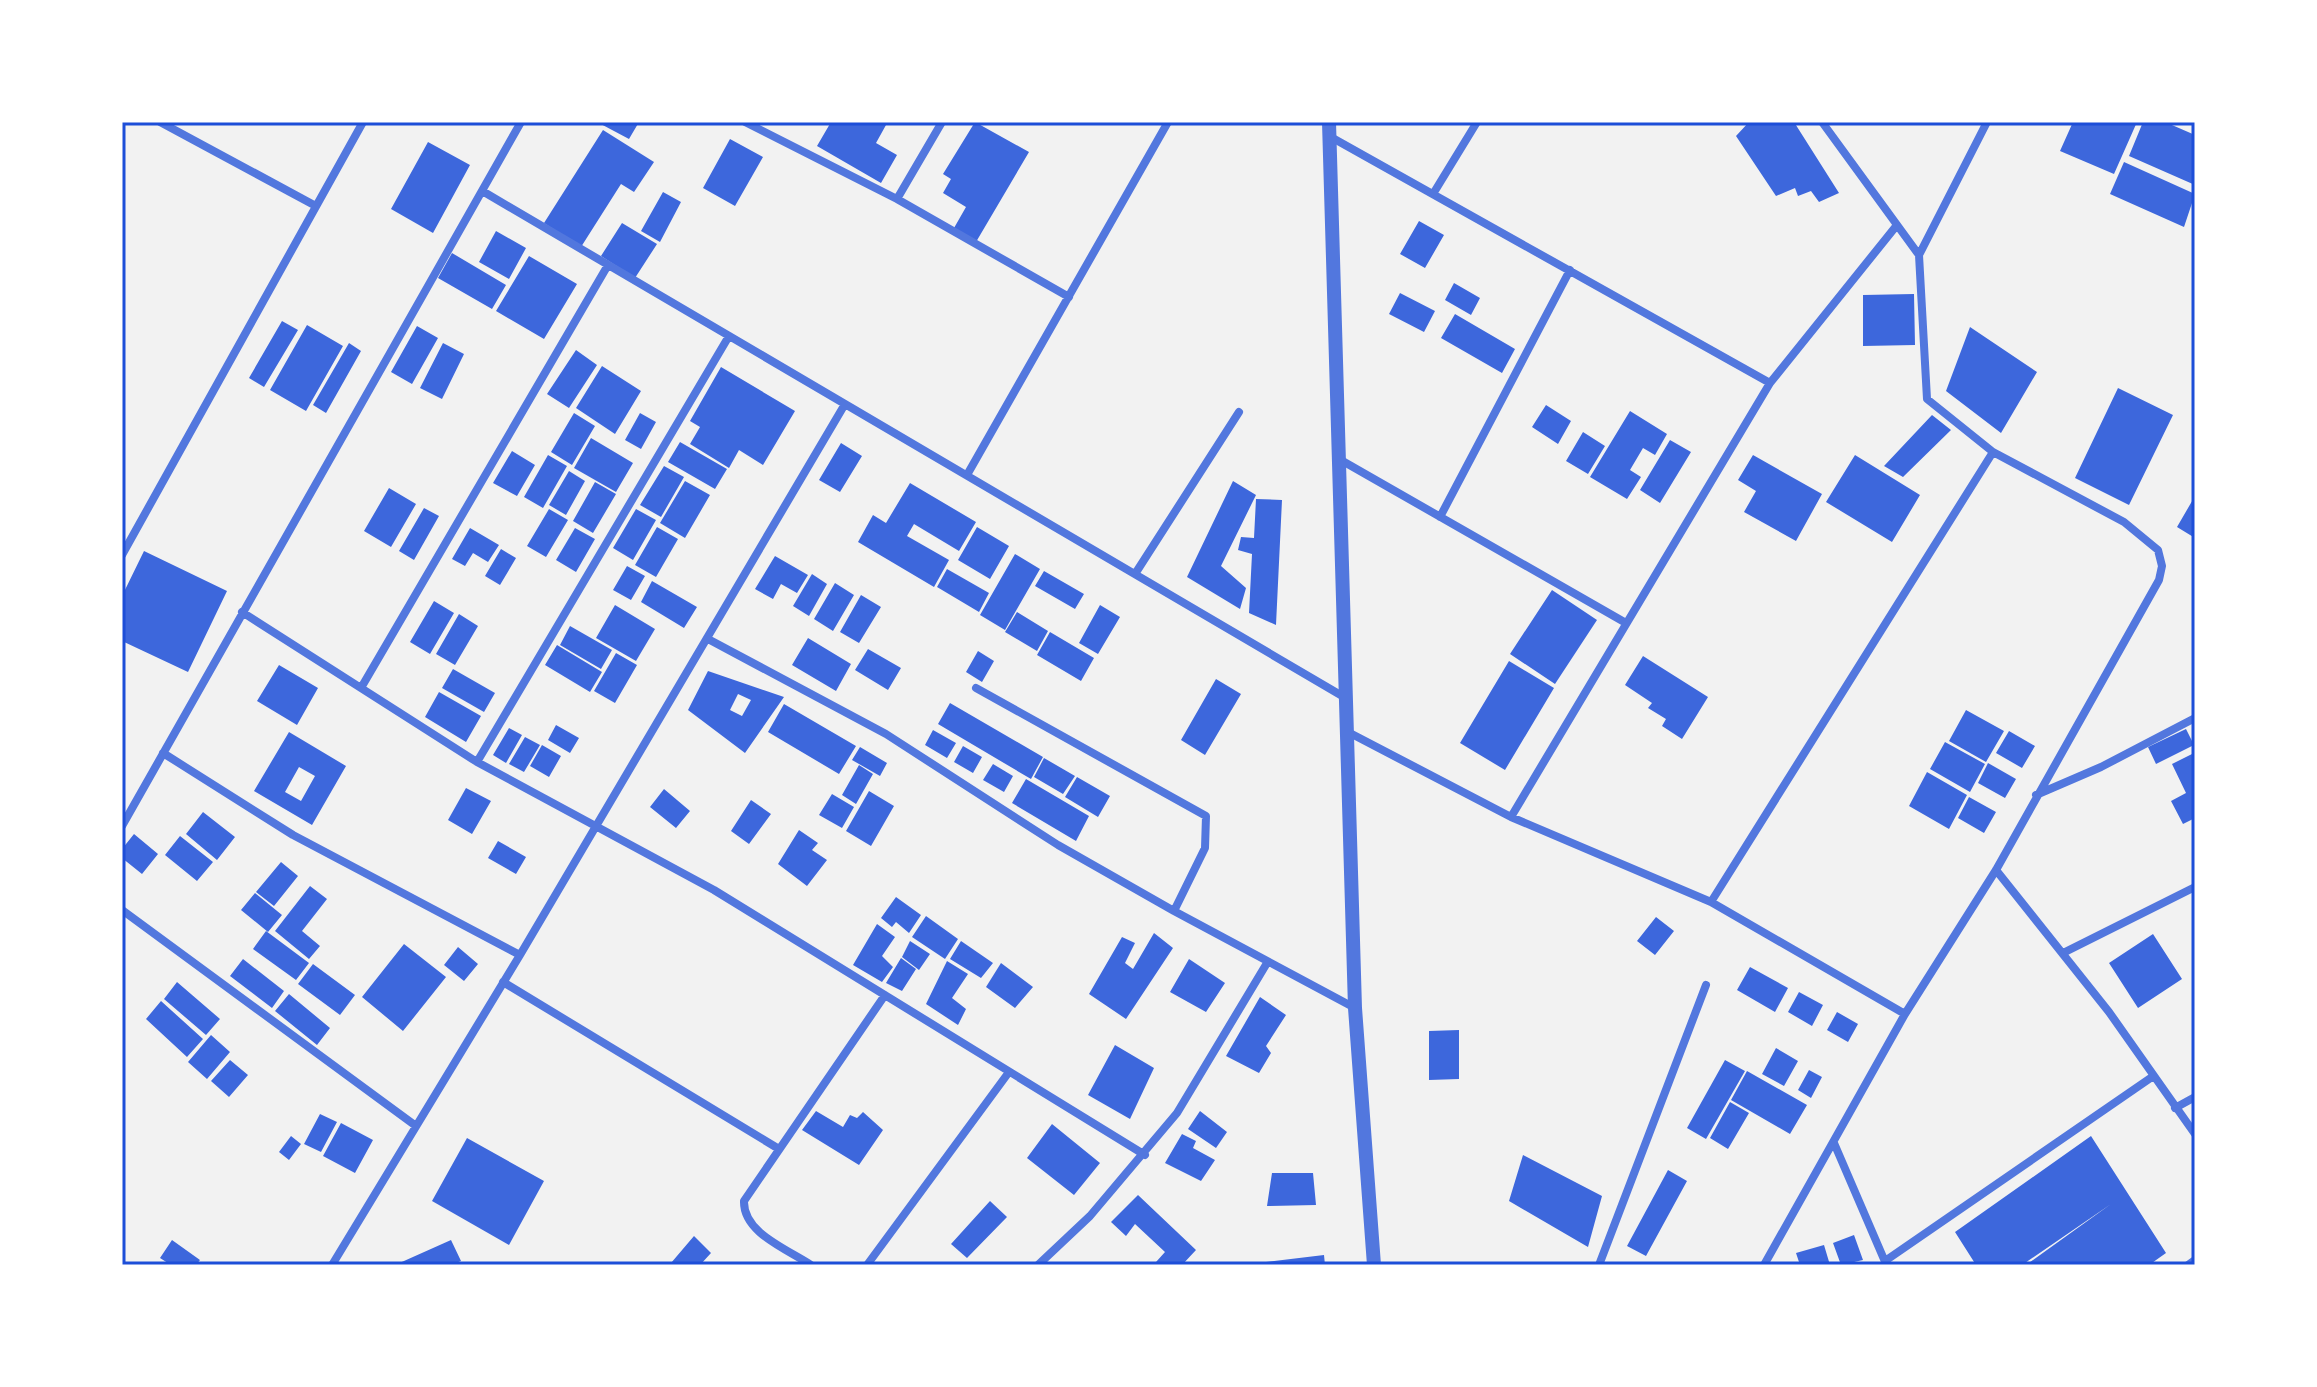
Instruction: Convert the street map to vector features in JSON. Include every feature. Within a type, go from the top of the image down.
[{"type":"street","points":[[160,122],[314,205]]},
{"type":"street","points":[[122,555],[314,205],[363,122]]},
{"type":"street","points":[[122,826],[521,122]]},
{"type":"street","points":[[745,122],[897,199],[1069,297]]},
{"type":"street","points":[[897,199],[942,122]]},
{"type":"street","points":[[967,475],[1168,122]]},
{"type":"street","points":[[1433,194],[1477,122]]},
{"type":"street","points":[[1822,122],[1919,255]]},
{"type":"street","points":[[1764,1265],[1905,1014],[1996,870],[2159,580],[2162,566],[2158,550],[2124,522],[1993,452],[1927,399],[1919,255],[1987,122]]},
{"type":"street","points":[[1329,129],[1433,194],[1770,383]]},
{"type":"street","points":[[1329,129],[1355,1008],[1374,1265]]},
{"type":"street","points":[[484,192],[1344,697]]},
{"type":"street","points":[[1511,817],[1770,383],[1897,225]]},
{"type":"street","points":[[361,688],[608,265]]},
{"type":"street","points":[[1440,517],[1570,270]]},
{"type":"street","points":[[477,762],[729,336]]},
{"type":"street","points":[[332,1265],[520,955],[845,404]]},
{"type":"street","points":[[1135,574],[1239,412]]},
{"type":"street","points":[[1711,902],[1993,452]]},
{"type":"street","points":[[1338,459],[1626,623]]},
{"type":"street","points":[[242,612],[477,762],[714,890],[1145,1155]]},
{"type":"street","points":[[708,639],[886,734],[1058,845],[1267,963],[1355,1008]]},
{"type":"street","points":[[976,688],[1206,816],[1205,848],[1174,911]]},
{"type":"street","points":[[2036,795],[2101,767],[2195,718]]},
{"type":"street","points":[[1345,731],[1511,817],[1711,902],[1905,1014]]},
{"type":"street","points":[[163,753],[293,835],[520,955]]},
{"type":"street","points":[[1996,870],[2109,1012],[2195,1134]]},
{"type":"street","points":[[2063,953],[2195,887]]},
{"type":"street","points":[[122,910],[416,1126]]},
{"type":"street","points":[[1038,1265],[1090,1216],[1145,1155],[1177,1113],[1267,963]]},
{"type":"street","points":[[503,982],[779,1149]]},
{"type":"street","points":[[1599,1265],[1706,985]]},
{"type":"street","points":[[811,1265],[753,1227],[744,1214],[744,1201],[885,995]]},
{"type":"street","points":[[867,1265],[1009,1072]]},
{"type":"street","points":[[1834,1143],[1886,1263],[2152,1077]]},
{"type":"street","points":[[2175,1108],[2195,1097]]},
{"type":"street","points":[[2188,1265],[2195,1260]]},
{"type":"building","points":[[597,122],[639,122],[629,139]]},
{"type":"building","points":[[831,122],[880,122],[886,125],[876,143],[897,155],[881,183],[817,146]]},
{"type":"building","points":[[975,122],[1029,152],[976,242],[954,228],[966,207],[943,193],[951,179],[943,174]]},
{"type":"building","points":[[1749,122],[1794,122],[1839,193],[1819,202],[1811,191],[1798,196],[1795,188],[1776,196],[1736,136]]},
{"type":"building","points":[[2073,122],[2137,122],[2114,174],[2060,151]]},
{"type":"building","points":[[2143,122],[2165,122],[2195,135],[2195,185],[2129,156]]},
{"type":"building","points":[[603,130],[654,162],[634,192],[621,184],[581,247],[544,223]]},
{"type":"building","points":[[730,139],[763,157],[735,206],[703,188]]},
{"type":"building","points":[[428,142],[470,165],[433,233],[391,209]]},
{"type":"building","points":[[2124,162],[2195,194],[2184,227],[2110,194]]},
{"type":"building","points":[[663,192],[681,202],[660,242],[641,231]]},
{"type":"building","points":[[1419,221],[1444,235],[1425,268],[1400,254]]},
{"type":"building","points":[[622,223],[657,244],[635,278],[601,256]]},
{"type":"building","points":[[496,231],[526,248],[509,279],[479,262]]},
{"type":"building","points":[[452,253],[506,285],[492,309],[438,278]]},
{"type":"building","points":[[529,256],[577,284],[544,339],[496,311]]},
{"type":"building","points":[[1454,283],[1480,298],[1471,315],[1445,300]]},
{"type":"building","points":[[1400,293],[1435,311],[1424,332],[1389,314]]},
{"type":"building","points":[[1914,294],[1915,345],[1863,346],[1863,295]]},
{"type":"building","points":[[1455,314],[1515,349],[1502,373],[1441,338]]},
{"type":"building","points":[[282,321],[298,330],[264,387],[249,378]]},
{"type":"building","points":[[307,325],[343,346],[306,411],[270,390]]},
{"type":"building","points":[[417,326],[438,338],[412,384],[391,372]]},
{"type":"building","points":[[1970,327],[2037,372],[2001,433],[1946,391]]},
{"type":"building","points":[[349,343],[361,351],[326,413],[313,405]]},
{"type":"building","points":[[443,343],[464,354],[442,399],[420,388]]},
{"type":"building","points":[[576,350],[597,365],[569,408],[547,394]]},
{"type":"building","points":[[602,366],[641,391],[615,434],[576,408]]},
{"type":"building","points":[[721,367],[795,411],[763,465],[739,450],[729,468],[690,444],[700,427],[690,421]]},
{"type":"building","points":[[2118,388],[2173,415],[2129,505],[2075,478]]},
{"type":"building","points":[[1546,405],[1571,421],[1558,444],[1532,427]]},
{"type":"building","points":[[1630,411],[1667,434],[1655,455],[1643,448],[1630,470],[1641,477],[1627,499],[1590,477]]},
{"type":"building","points":[[574,413],[595,426],[572,465],[551,452]]},
{"type":"building","points":[[640,413],[656,422],[641,449],[625,440]]},
{"type":"building","points":[[1932,415],[1951,430],[1903,477],[1884,466]]},
{"type":"building","points":[[1583,432],[1605,446],[1588,474],[1566,461]]},
{"type":"building","points":[[591,438],[633,463],[616,492],[574,468]]},
{"type":"building","points":[[1670,440],[1691,452],[1660,503],[1640,490]]},
{"type":"building","points":[[680,442],[727,469],[715,489],[668,462]]},
{"type":"building","points":[[841,443],[862,456],[840,492],[819,480]]},
{"type":"building","points":[[512,451],[535,465],[517,496],[493,483]]},
{"type":"building","points":[[548,455],[567,466],[543,508],[524,497]]},
{"type":"building","points":[[1753,455],[1822,494],[1796,541],[1744,512],[1756,491],[1738,480]]},
{"type":"building","points":[[1855,455],[1920,495],[1892,542],[1826,502]]},
{"type":"building","points":[[664,466],[684,477],[661,517],[640,505]]},
{"type":"building","points":[[569,471],[585,481],[566,515],[549,505]]},
{"type":"building","points":[[685,481],[710,495],[685,538],[660,523]]},
{"type":"building","points":[[1233,481],[1256,495],[1221,566],[1246,588],[1240,609],[1187,577]]},
{"type":"building","points":[[595,482],[616,494],[593,533],[573,521]]},
{"type":"building","points":[[910,483],[976,522],[959,551],[914,524],[907,536],[949,560],[934,587],[858,542],[873,515],[886,523]]},
{"type":"building","points":[[389,488],[416,504],[391,547],[364,531]]},
{"type":"building","points":[[2195,496],[2195,538],[2177,527]]},
{"type":"building","points":[[1256,499],[1282,500],[1276,625],[1249,613],[1252,554],[1238,550],[1241,537],[1254,538]]},
{"type":"building","points":[[424,508],[439,516],[414,560],[399,551]]},
{"type":"building","points":[[549,509],[568,520],[546,557],[527,546]]},
{"type":"building","points":[[636,509],[656,520],[633,560],[613,548]]},
{"type":"building","points":[[657,527],[678,539],[656,577],[635,565]]},
{"type":"building","points":[[977,527],[1009,546],[990,579],[958,560]]},
{"type":"building","points":[[470,528],[499,545],[488,562],[473,553],[465,566],[452,559]]},
{"type":"building","points":[[575,528],[595,539],[576,572],[556,560]]},
{"type":"building","points":[[501,549],[516,558],[500,585],[485,576]]},
{"type":"building","points":[[144,551],[227,591],[188,672],[122,641],[122,596]]},
{"type":"building","points":[[1015,554],[1040,569],[1005,630],[980,615]]},
{"type":"building","points":[[775,556],[808,575],[797,593],[781,584],[773,599],[755,589]]},
{"type":"building","points":[[627,566],[645,576],[631,600],[613,590]]},
{"type":"building","points":[[947,569],[989,593],[979,612],[937,587]]},
{"type":"building","points":[[1044,571],[1084,594],[1075,609],[1035,586]]},
{"type":"building","points":[[812,574],[827,584],[809,616],[793,606]]},
{"type":"building","points":[[652,581],[697,607],[684,628],[641,602]]},
{"type":"building","points":[[835,583],[854,595],[833,631],[814,619]]},
{"type":"building","points":[[1552,590],[1597,620],[1555,684],[1510,654]]},
{"type":"building","points":[[861,595],[881,607],[859,643],[840,632]]},
{"type":"building","points":[[434,601],[454,613],[430,654],[410,642]]},
{"type":"building","points":[[615,605],[655,629],[636,661],[596,638]]},
{"type":"building","points":[[1100,605],[1120,617],[1098,654],[1079,643]]},
{"type":"building","points":[[1017,612],[1048,631],[1037,651],[1005,632]]},
{"type":"building","points":[[459,614],[478,626],[455,665],[436,654]]},
{"type":"building","points":[[570,626],[612,650],[601,669],[560,645]]},
{"type":"building","points":[[1050,632],[1094,658],[1081,681],[1037,655]]},
{"type":"building","points":[[808,638],[851,664],[836,691],[792,665]]},
{"type":"building","points":[[557,645],[602,672],[590,692],[545,665]]},
{"type":"building","points":[[868,649],[901,668],[888,690],[855,670]]},
{"type":"building","points":[[978,651],[994,661],[982,682],[966,672]]},
{"type":"building","points":[[616,653],[637,665],[615,703],[594,691]]},
{"type":"building","points":[[1643,656],[1708,697],[1682,739],[1662,726],[1666,719],[1648,708],[1652,703],[1625,685]]},
{"type":"building","points":[[1509,661],[1554,688],[1505,770],[1460,743]]},
{"type":"building","points":[[279,665],[318,688],[297,725],[257,701]]},
{"type":"building","points":[[453,669],[495,693],[484,712],[442,688]]},
{"type":"building","points":[[708,671],[784,697],[745,753],[688,710]],"holes":[[[738,694],[751,700],[742,716],[730,710]]]},
{"type":"building","points":[[1216,679],[1241,694],[1205,755],[1181,740]]},
{"type":"building","points":[[439,692],[481,716],[466,742],[425,717]]},
{"type":"building","points":[[950,703],[1043,757],[1031,779],[938,724]]},
{"type":"building","points":[[784,704],[856,746],[839,774],[768,732]]},
{"type":"building","points":[[1966,710],[2004,731],[1986,762],[1949,741]]},
{"type":"building","points":[[556,725],[579,738],[570,753],[548,740]]},
{"type":"building","points":[[509,728],[522,735],[506,763],[493,755]]},
{"type":"building","points":[[2186,729],[2194,745],[2156,764],[2148,747]]},
{"type":"building","points":[[933,730],[956,743],[947,758],[925,745]]},
{"type":"building","points":[[2009,731],[2035,746],[2022,768],[1996,753]]},
{"type":"building","points":[[289,732],[346,766],[312,825],[254,791]],"holes":[[[299,767],[315,776],[301,801],[285,792]]]},
{"type":"building","points":[[525,737],[540,745],[524,772],[509,764]]},
{"type":"building","points":[[1945,742],[1985,764],[1970,792],[1930,769]]},
{"type":"building","points":[[542,745],[561,756],[549,777],[530,766]]},
{"type":"building","points":[[963,746],[982,757],[973,773],[954,762]]},
{"type":"building","points":[[860,747],[887,763],[880,776],[852,760]]},
{"type":"building","points":[[2192,754],[2195,818],[2183,824],[2171,801],[2186,793],[2172,764]]},
{"type":"building","points":[[1044,758],[1075,776],[1063,794],[1034,777]]},
{"type":"building","points":[[1988,763],[2016,779],[2005,798],[1978,783]]},
{"type":"building","points":[[993,764],[1013,776],[1004,792],[983,780]]},
{"type":"building","points":[[859,765],[873,774],[856,804],[842,795]]},
{"type":"building","points":[[1927,772],[1967,795],[1949,829],[1909,806]]},
{"type":"building","points":[[1077,777],[1110,796],[1098,817],[1065,797]]},
{"type":"building","points":[[1026,779],[1089,816],[1076,841],[1012,803]]},
{"type":"building","points":[[466,788],[491,801],[472,834],[448,820]]},
{"type":"building","points":[[664,789],[690,811],[676,828],[650,807]]},
{"type":"building","points":[[869,791],[894,806],[871,846],[846,831]]},
{"type":"building","points":[[832,794],[854,807],[842,828],[819,815]]},
{"type":"building","points":[[1969,797],[1996,812],[1984,833],[1958,818]]},
{"type":"building","points":[[751,800],[771,814],[749,844],[731,831]]},
{"type":"building","points":[[203,812],[235,837],[217,860],[186,834]]},
{"type":"building","points":[[799,830],[818,843],[812,850],[827,860],[807,886],[778,864]]},
{"type":"building","points":[[134,834],[158,854],[142,874],[122,858],[122,849]]},
{"type":"building","points":[[180,836],[213,862],[197,881],[165,855]]},
{"type":"building","points":[[498,841],[526,857],[516,874],[488,858]]},
{"type":"building","points":[[281,862],[298,876],[274,906],[256,892]]},
{"type":"building","points":[[310,886],[327,899],[302,931],[320,946],[309,959],[275,931]]},
{"type":"building","points":[[255,893],[282,915],[268,932],[241,910]]},
{"type":"building","points":[[896,897],[921,915],[909,933],[896,922],[892,927],[881,918]]},
{"type":"building","points":[[926,916],[958,939],[945,959],[912,937]]},
{"type":"building","points":[[1656,917],[1674,931],[1655,955],[1637,941]]},
{"type":"building","points":[[877,924],[895,937],[882,956],[893,967],[882,982],[853,965]]},
{"type":"building","points":[[266,931],[309,963],[296,980],[253,949]]},
{"type":"building","points":[[1154,933],[1173,948],[1126,1019],[1089,994],[1122,937],[1135,943],[1125,963],[1133,969]]},
{"type":"building","points":[[2153,934],[2182,979],[2138,1008],[2109,963]]},
{"type":"building","points":[[910,941],[930,954],[919,970],[902,957]]},
{"type":"building","points":[[961,941],[993,963],[981,978],[950,959]]},
{"type":"building","points":[[404,944],[446,977],[403,1031],[362,997]]},
{"type":"building","points":[[458,947],[478,964],[464,981],[444,965]]},
{"type":"building","points":[[901,958],[916,969],[902,991],[886,983]]},
{"type":"building","points":[[243,959],[284,991],[272,1008],[230,976]]},
{"type":"building","points":[[1189,959],[1225,983],[1206,1012],[1170,992]]},
{"type":"building","points":[[947,961],[968,974],[952,998],[966,1009],[958,1025],[926,1004]]},
{"type":"building","points":[[1001,963],[1033,987],[1015,1008],[986,987]]},
{"type":"building","points":[[313,964],[355,995],[340,1015],[298,984]]},
{"type":"building","points":[[1750,967],[1788,988],[1775,1012],[1737,990]]},
{"type":"building","points":[[177,982],[220,1019],[206,1035],[164,999]]},
{"type":"building","points":[[1799,992],[1823,1005],[1812,1026],[1788,1012]]},
{"type":"building","points":[[289,994],[330,1028],[317,1045],[275,1011]]},
{"type":"building","points":[[1260,997],[1286,1015],[1266,1046],[1271,1053],[1259,1073],[1226,1056]]},
{"type":"building","points":[[161,1001],[203,1039],[187,1057],[146,1019]]},
{"type":"building","points":[[1837,1012],[1858,1024],[1848,1042],[1827,1030]]},
{"type":"building","points":[[1459,1030],[1459,1079],[1429,1080],[1429,1031]]},
{"type":"building","points":[[211,1035],[230,1052],[207,1079],[188,1062]]},
{"type":"building","points":[[1115,1045],[1154,1068],[1130,1119],[1088,1095]]},
{"type":"building","points":[[1776,1048],[1798,1061],[1784,1086],[1762,1074]]},
{"type":"building","points":[[230,1060],[248,1075],[229,1097],[211,1081]]},
{"type":"building","points":[[1725,1060],[1745,1071],[1706,1139],[1687,1128]]},
{"type":"building","points":[[1809,1070],[1822,1077],[1811,1098],[1798,1090]]},
{"type":"building","points":[[1747,1071],[1807,1105],[1790,1134],[1731,1100]]},
{"type":"building","points":[[1730,1102],[1749,1113],[1728,1149],[1710,1138]]},
{"type":"building","points":[[816,1111],[843,1127],[850,1115],[857,1118],[863,1112],[883,1130],[859,1165],[802,1130]]},
{"type":"building","points":[[1200,1111],[1227,1132],[1216,1148],[1188,1129]]},
{"type":"building","points":[[320,1114],[337,1122],[321,1152],[304,1144]]},
{"type":"building","points":[[341,1123],[373,1140],[355,1173],[323,1156]]},
{"type":"building","points":[[1052,1124],[1100,1163],[1074,1195],[1027,1158]]},
{"type":"building","points":[[1182,1134],[1196,1141],[1193,1148],[1215,1160],[1201,1181],[1165,1163]]},
{"type":"building","points":[[291,1136],[301,1144],[289,1160],[279,1152]]},
{"type":"building","points":[[2091,1136],[2166,1253],[2149,1265],[2026,1265],[2111,1204],[2022,1265],[1976,1265],[1955,1232]]},
{"type":"building","points":[[467,1138],[544,1181],[509,1245],[432,1201]]},
{"type":"building","points":[[1523,1155],[1602,1196],[1588,1247],[1509,1201]]},
{"type":"building","points":[[1668,1170],[1687,1181],[1646,1256],[1627,1246]]},
{"type":"building","points":[[1272,1173],[1313,1173],[1316,1205],[1267,1206]]},
{"type":"building","points":[[1138,1195],[1196,1250],[1182,1265],[1159,1265],[1156,1262],[1165,1252],[1135,1224],[1126,1236],[1111,1222]]},
{"type":"building","points":[[990,1201],[1007,1217],[967,1258],[951,1244]]},
{"type":"building","points":[[1854,1235],[1863,1260],[1841,1265],[1833,1243]]},
{"type":"building","points":[[694,1236],[711,1253],[700,1265],[673,1265],[671,1263]]},
{"type":"building","points":[[172,1240],[200,1260],[196,1265],[171,1265],[160,1258]]},
{"type":"building","points":[[451,1240],[461,1261],[451,1265],[395,1265]]},
{"type":"building","points":[[1824,1245],[1830,1265],[1800,1265],[1796,1253]]},
{"type":"building","points":[[1324,1255],[1325,1265],[1257,1264],[1266,1262]]}]
